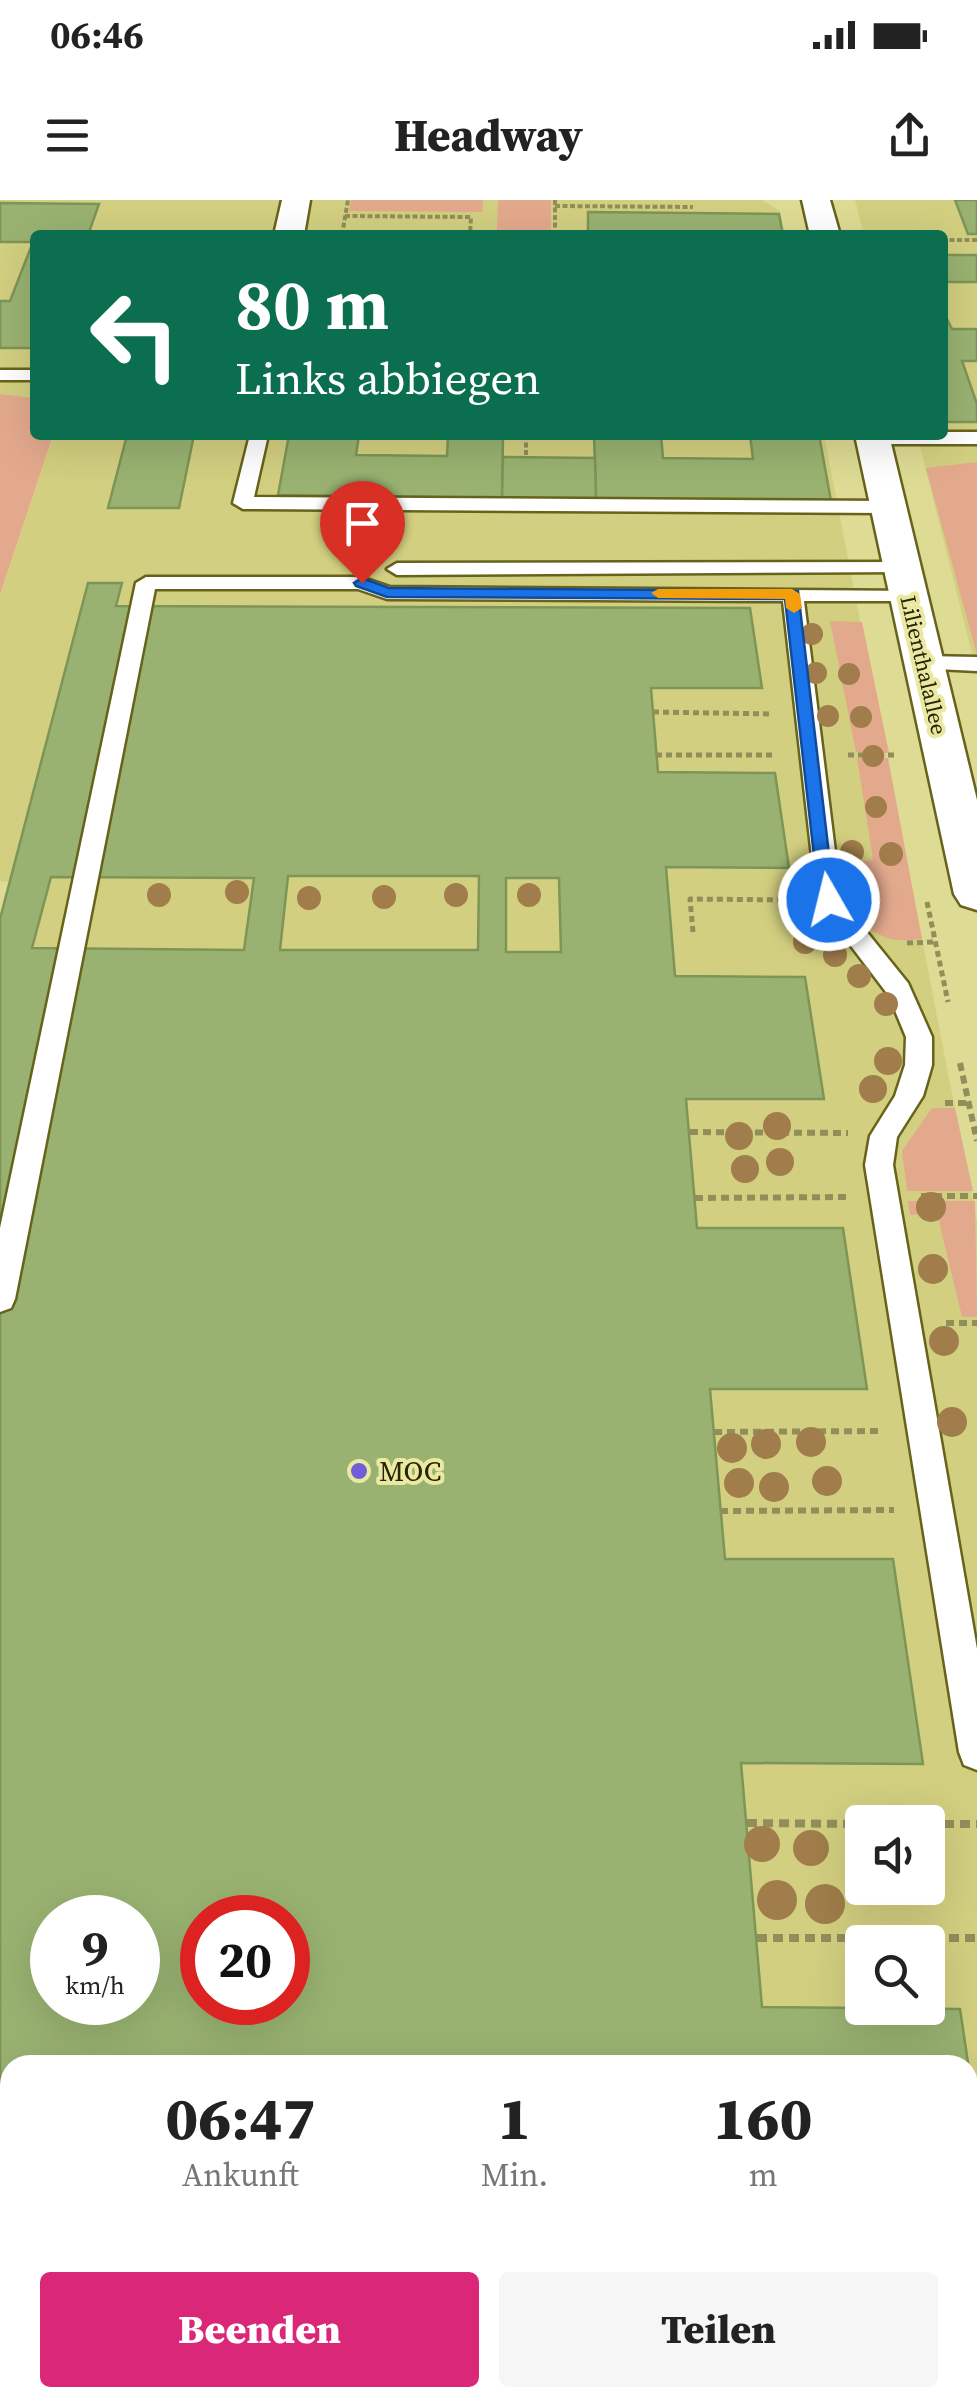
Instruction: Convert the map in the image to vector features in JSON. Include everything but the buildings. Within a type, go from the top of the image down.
[{"type":"street","points":[[290,230],[296,200]]},
{"type":"street","points":[[816,200],[824,230]]},
{"type":"street","name":"Lilienthalallee","points":[[873,440],[977,894]]},
{"type":"lane","points":[[0,375],[30,376]]},
{"type":"lane","points":[[948,437],[977,438]]},
{"type":"lane","points":[[258,440],[244,503],[888,507]]},
{"type":"lane","points":[[398,568],[906,581]]},
{"type":"lane","points":[[0,1299],[146,583],[362,583],[387,592],[792,594],[906,581]]},
{"type":"lane","points":[[792,594],[829,900],[846,929],[888,971],[918,1027],[920,1058],[909,1096],[883,1133],[878,1151],[934,1510],[977,1752]]},
{"type":"lane","points":[[924,664],[977,664]]},
{"type":"path","points":[[343,230],[348,200]]},
{"type":"path","points":[[555,230],[555,203],[693,207]]},
{"type":"path","points":[[345,216],[471,218],[470,230]]},
{"type":"path","points":[[948,240],[977,240]]},
{"type":"path","points":[[526,440],[526,457]]},
{"type":"path","points":[[653,712],[804,714]]},
{"type":"path","points":[[694,932],[690,900],[829,900]]},
{"type":"path","points":[[690,1132],[883,1133]]},
{"type":"path","points":[[695,1198],[977,1196]]},
{"type":"path","points":[[714,1432],[922,1431]]},
{"type":"path","points":[[720,1511],[934,1510]]},
{"type":"path","points":[[747,1823],[845,1824]]},
{"type":"path","points":[[945,1824],[977,1824]]},
{"type":"path","points":[[757,1938],[977,1938]]},
{"type":"shaded area","points":[[0,200],[762,200],[780,211],[784,230],[30,230],[30,397],[0,394]]},
{"type":"shaded area","points":[[351,200],[483,200],[482,212],[349,211]]},
{"type":"shaded area","points":[[498,200],[551,200],[551,230],[497,230]]},
{"type":"shaded area","points":[[855,200],[977,200],[977,673],[918,440],[948,440],[948,230],[863,230]]},
{"type":"shaded area","points":[[0,394],[30,397],[30,440],[51,440],[0,594]]},
{"type":"shaded area","name":"MOC","points":[[51,440],[825,440],[977,1222],[977,2055],[0,2055],[0,919],[10,882],[0,881],[0,594]]},
{"type":"shaded area","points":[[977,462],[977,655],[926,468]]},
{"type":"shaded area","points":[[830,621],[862,622],[889,753],[856,752]]},
{"type":"shaded area","points":[[857,758],[888,758],[922,939],[898,940],[880,935],[862,920],[845,887],[844,864],[873,860]]},
{"type":"shaded area","points":[[932,1108],[955,1108],[973,1191],[907,1191],[902,1151]]},
{"type":"shaded area","points":[[908,1201],[975,1201],[977,1317],[962,1317],[937,1213],[910,1215]]},
{"type":"slow traffic","points":[[658,593],[792,594],[794,608]]},
{"type":"place","name":"MOC","points":[[359,1471]]},
{"type":"route","points":[[362,583],[387,592],[792,594],[808,755],[829,900]]}]
